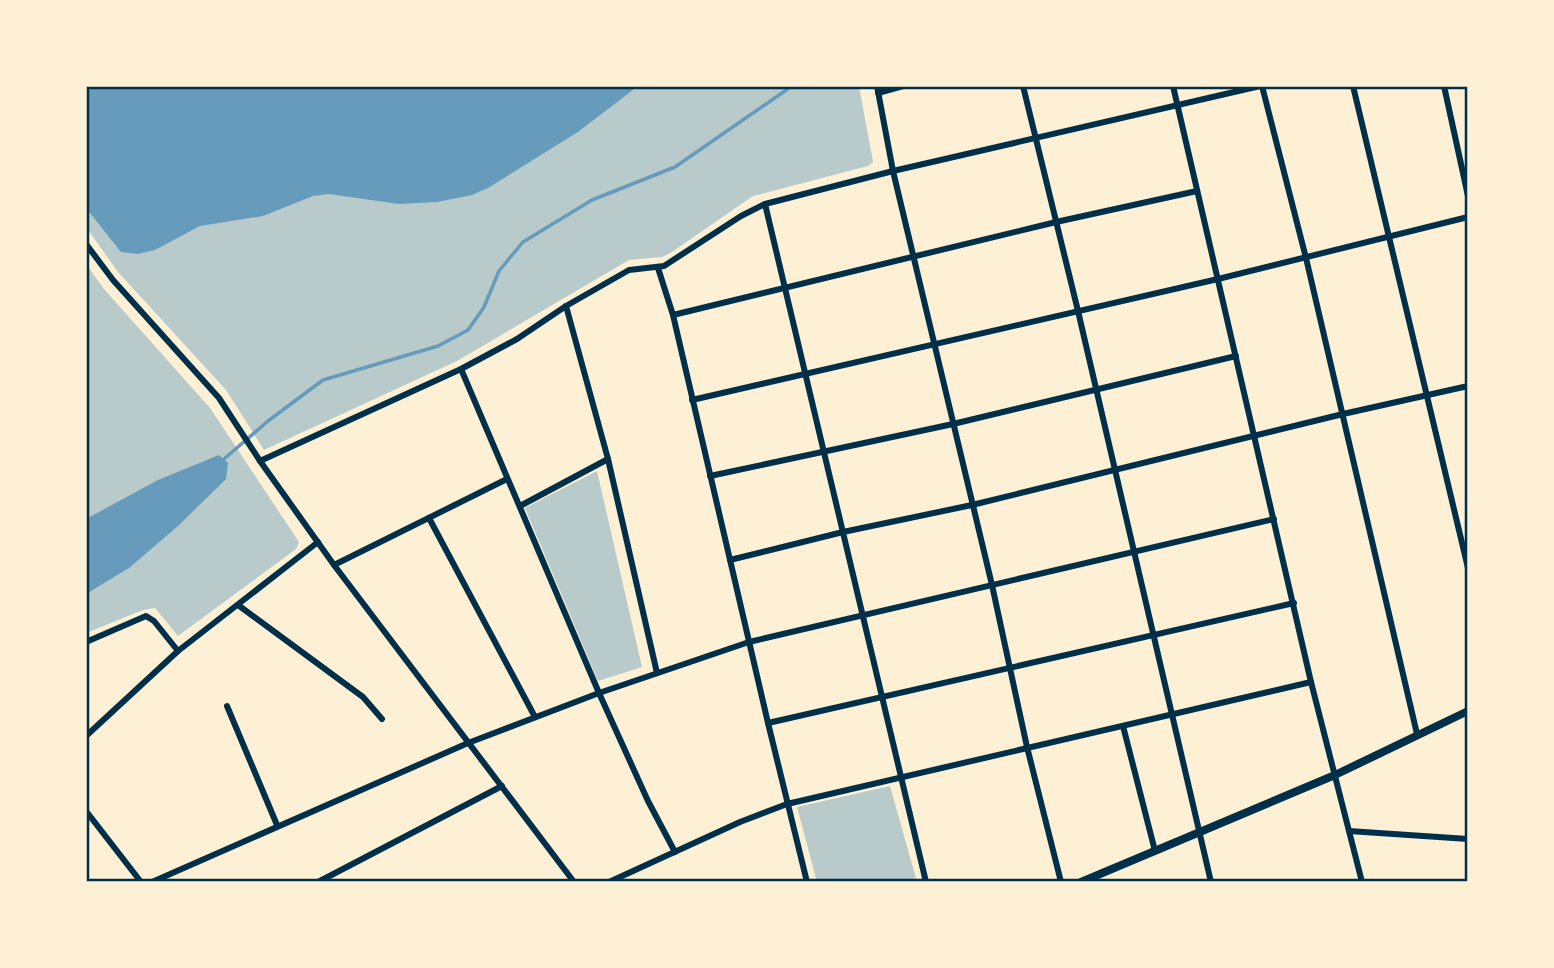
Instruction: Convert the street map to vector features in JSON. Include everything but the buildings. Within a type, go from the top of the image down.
[{"type":"street","points":[[903,86],[878,89],[893,171],[1061,882]]},
{"type":"street","points":[[1023,86],[1211,882]]},
{"type":"street","points":[[1173,86],[1311,682],[1362,882]]},
{"type":"street","points":[[260,461],[461,369],[517,339],[566,306],[629,270],[638,267],[658,268],[765,204],[893,171],[1261,86],[1306,258],[1418,734]]},
{"type":"street","points":[[1353,86],[1468,568]]},
{"type":"street","points":[[1444,86],[1468,196]]},
{"type":"street","points":[[673,315],[1056,222],[1197,191]]},
{"type":"street","points":[[765,204],[926,882]]},
{"type":"street","points":[[692,400],[806,376],[1218,279],[1468,217]]},
{"type":"street","points":[[86,244],[113,281],[219,398],[334,565],[575,882]]},
{"type":"street","points":[[658,268],[673,315],[807,882]]},
{"type":"street","points":[[566,306],[608,459],[657,673]]},
{"type":"street","points":[[710,476],[953,424],[1236,356]]},
{"type":"street","points":[[461,369],[599,693],[675,852]]},
{"type":"street","points":[[730,560],[1468,386]]},
{"type":"street","points":[[520,506],[608,459]]},
{"type":"street","points":[[334,565],[508,479]]},
{"type":"street","points":[[429,517],[535,717]]},
{"type":"street","points":[[152,882],[468,743],[599,693],[749,642],[1273,519]]},
{"type":"street","points":[[86,736],[178,651],[318,542]]},
{"type":"street","points":[[768,723],[1294,603]]},
{"type":"street","points":[[238,605],[363,697],[382,719]]},
{"type":"street","points":[[86,642],[146,616],[154,621],[178,651]]},
{"type":"street","points":[[609,882],[740,822],[787,804],[1311,682]]},
{"type":"street","points":[[227,706],[277,825]]},
{"type":"street","points":[[1080,882],[1335,775],[1468,711]]},
{"type":"street","points":[[1123,726],[1155,851]]},
{"type":"street","points":[[318,882],[502,786]]},
{"type":"street","points":[[86,811],[138,881]]},
{"type":"street","points":[[1349,831],[1468,839]]},
{"type":"shaded area","points":[[86,86],[859,86],[873,162],[868,166],[753,196],[672,252],[662,257],[629,260],[457,361],[264,450],[226,390],[118,272],[86,227]]},
{"type":"shaded area","points":[[86,264],[104,289],[210,408],[299,542],[296,549],[178,636],[155,608],[143,610],[86,633]]},
{"type":"shaded area","points":[[597,471],[642,667],[598,681],[525,508]]},
{"type":"shaded area","points":[[890,786],[917,882],[817,882],[797,807]]},
{"type":"water","points":[[86,86],[638,86],[578,132],[488,188],[472,195],[437,202],[399,204],[329,194],[313,196],[263,216],[200,226],[155,250],[138,254],[121,252],[86,208]]},
{"type":"water","points":[[219,455],[228,463],[226,479],[178,526],[129,568],[86,594],[86,519],[158,480]]},
{"type":"waterway","points":[[224,459],[268,421],[323,380],[438,346],[468,330],[484,307],[499,271],[523,242],[592,200],[675,167],[792,86]]}]
